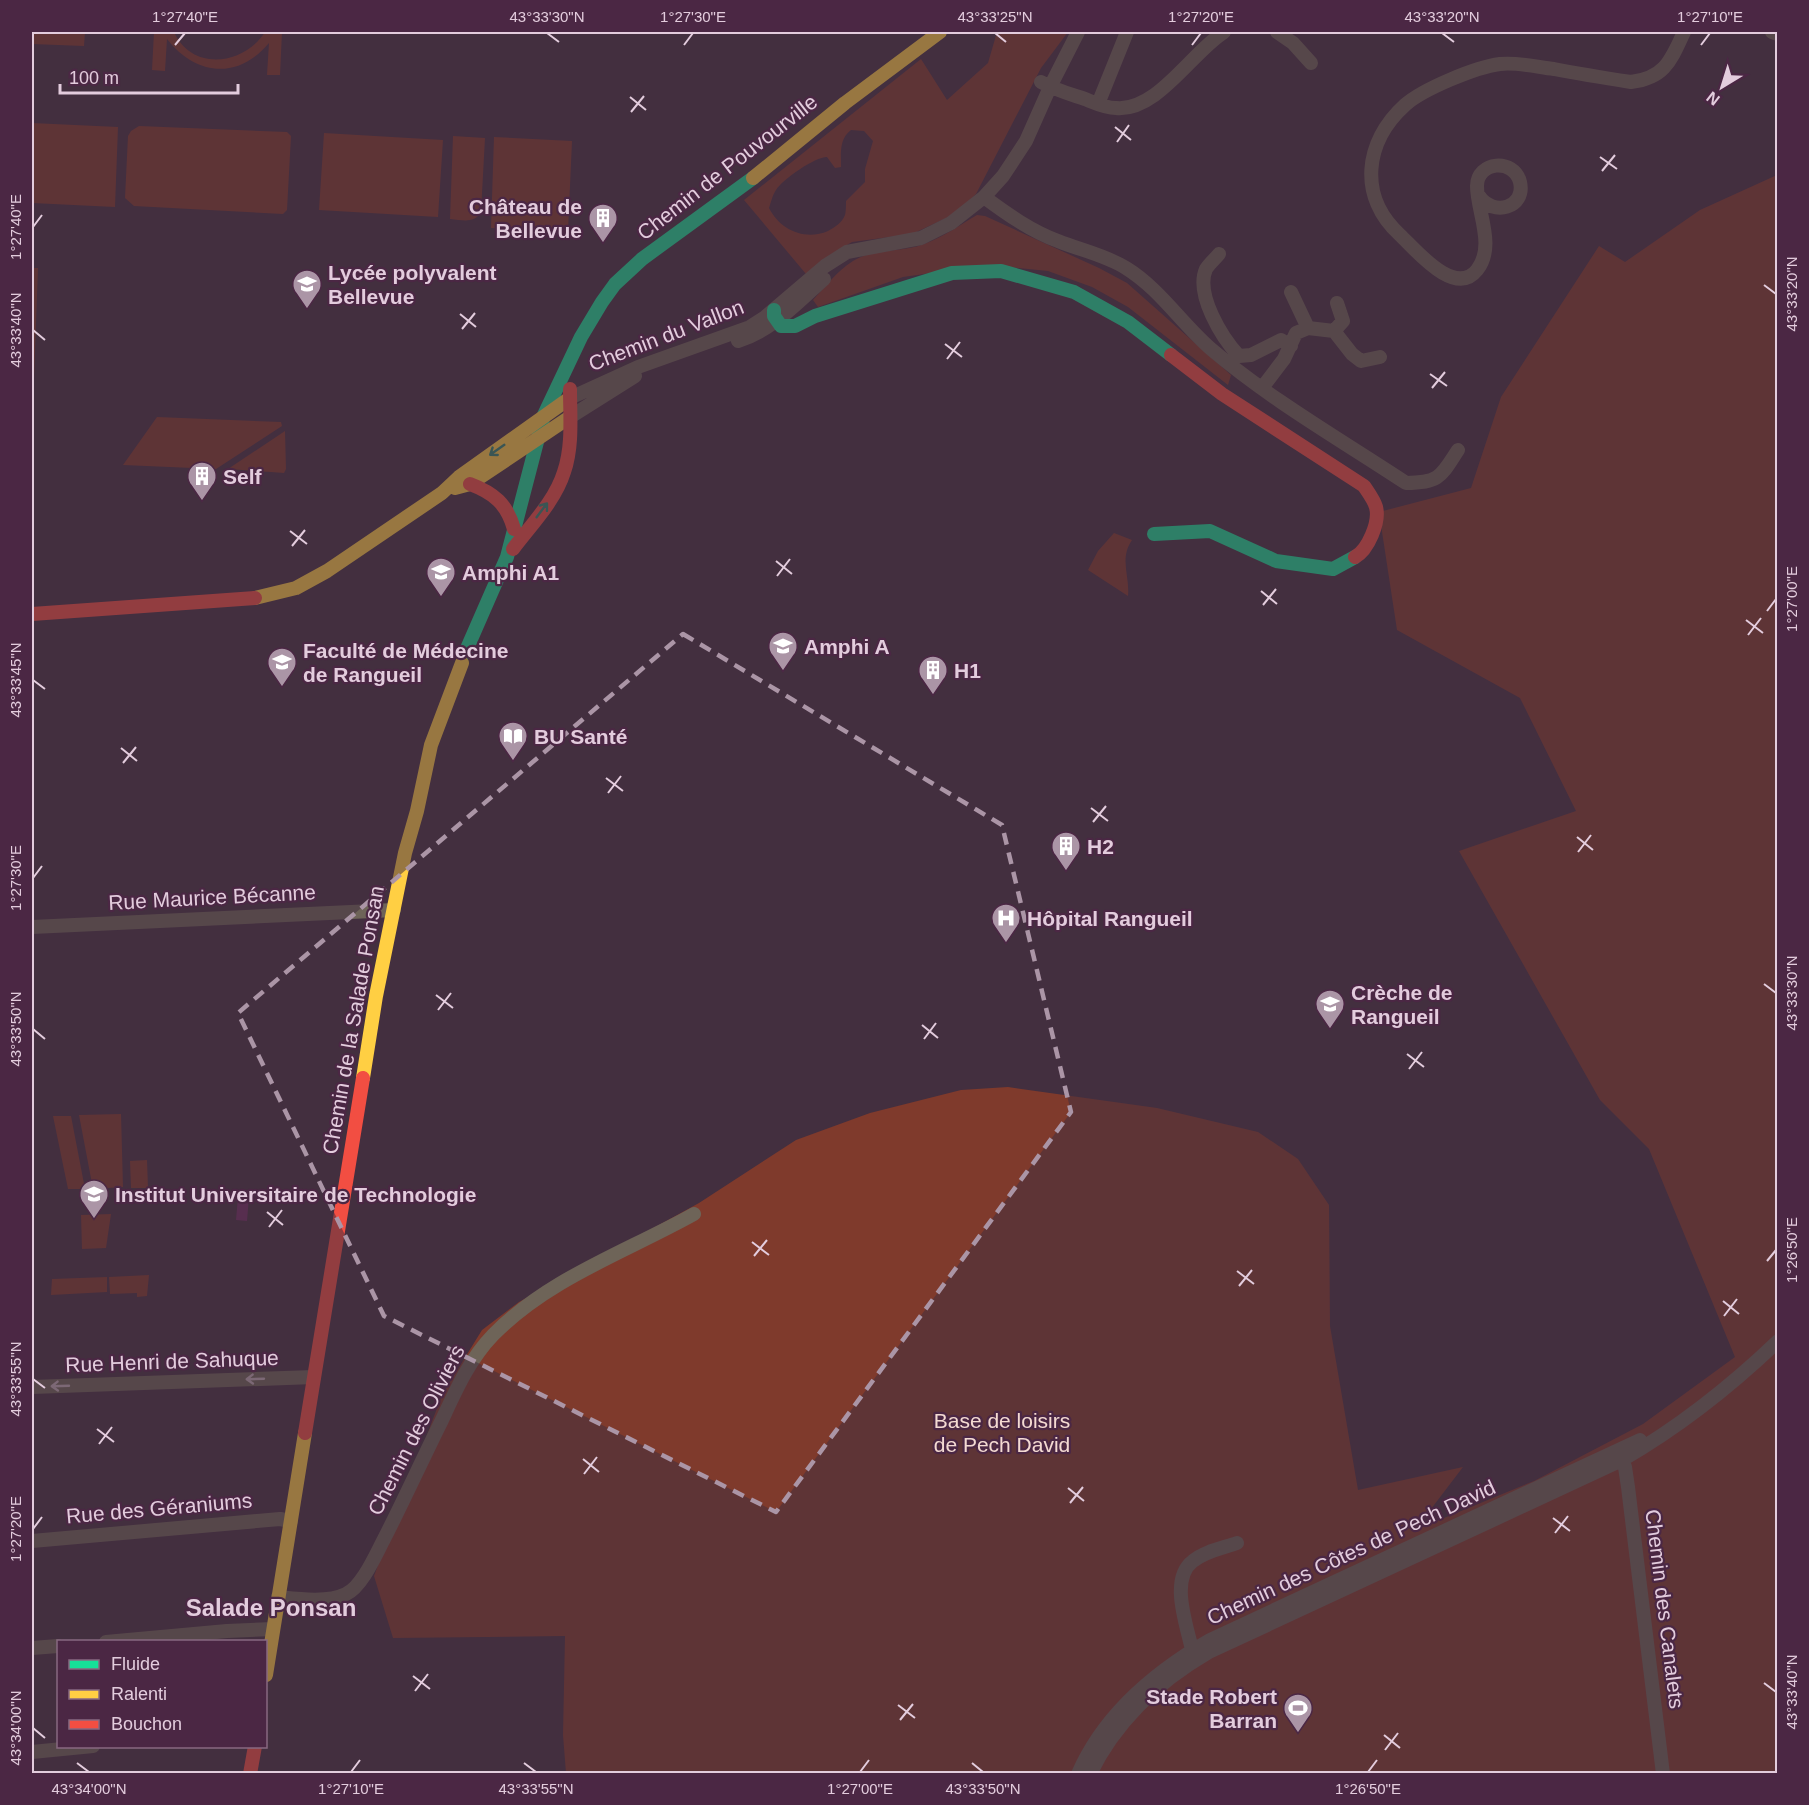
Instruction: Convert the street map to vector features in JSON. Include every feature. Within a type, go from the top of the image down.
[{"type":"street","name":"Chemin de Pouvourville","points":[[538,438],[544,415],[581,337],[602,302],[628,271],[738,191],[845,103],[939,32]]},
{"type":"street","name":"Chemin du Vallon","points":[[570,417],[639,374],[751,337],[835,259],[847,252],[921,238],[951,223],[984,197],[1013,162],[1026,141],[1046,85],[1073,32]]},
{"type":"street","name":"Chemin du Vallon","points":[[1046,85],[1078,32]]},
{"type":"street","points":[[1098,104],[1127,32]]},
{"type":"street","points":[[1046,85],[1117,109],[1132,107],[1145,102],[1161,90],[1213,39],[1224,32]]},
{"type":"street","points":[[1277,32],[1293,43],[1311,63]]},
{"type":"street","points":[[1485,232],[1502,208],[1515,201],[1519,195],[1519,180],[1511,169],[1497,165],[1484,170],[1477,182],[1485,232],[1483,257],[1473,274],[1461,279],[1449,278],[1389,225],[1377,207],[1371,185],[1371,160],[1380,139],[1404,106],[1420,94],[1486,67],[1503,64],[1526,65],[1631,82],[1646,80],[1660,72],[1673,56],[1684,32]]},
{"type":"street","points":[[1772,32],[1778,34]]},
{"type":"street","points":[[1479,196],[1488,206],[1502,208]]},
{"type":"street","points":[[984,197],[1024,224],[1056,241],[1125,267],[1155,289],[1211,348],[1262,387],[1406,483],[1427,483],[1443,474],[1458,450]]},
{"type":"street","points":[[1219,254],[1206,269],[1203,290],[1227,344],[1239,356],[1251,355],[1281,340],[1291,346]]},
{"type":"street","points":[[781,311],[781,326],[795,326],[815,316],[952,273],[1001,271],[1074,292],[1128,322],[1222,394],[1348,474],[1364,486],[1376,506],[1376,523],[1362,553],[1333,569],[1276,561],[1210,531],[1154,534]]},
{"type":"street","points":[[1291,292],[1308,328]]},
{"type":"street","points":[[1334,332],[1343,321],[1337,303]]},
{"type":"street","name":"Chemin du Vallon","points":[[570,398],[638,366],[739,332],[781,311]]},
{"type":"street","points":[[1262,387],[1284,359],[1296,333],[1308,328],[1334,332],[1361,362],[1380,357]]},
{"type":"street","name":"Chemin de Pouvourville","points":[[570,363],[570,417]]},
{"type":"street","points":[[32,614],[276,594],[296,588],[317,577],[442,493],[459,477],[570,398]]},
{"type":"street","points":[[442,493],[470,484],[570,417]]},
{"type":"street","name":"Chemin de la Salade Ponsan","points":[[507,557],[562,478],[566,462],[570,417]]},
{"type":"street","name":"Chemin de la Salade Ponsan","points":[[267,1668],[376,996],[405,853],[417,811],[431,745],[463,658],[507,557],[538,438]]},
{"type":"street","points":[[470,484],[498,497],[512,518],[514,529]]},
{"type":"street","name":"Rue Maurice Bécanne","points":[[32,927],[394,910]]},
{"type":"street","name":"Chemin des Oliviers","points":[[278,1597],[324,1599],[346,1594],[355,1588],[397,1513],[464,1374],[480,1349],[502,1325],[568,1278],[694,1214]]},
{"type":"street","name":"Chemin des Côtes de Pech David","points":[[1090,1773],[1107,1744],[1132,1712],[1210,1640],[1620,1456],[1683,1420],[1731,1384],[1778,1341]]},
{"type":"street","name":"Rue Henri de Sahuque","points":[[32,1387],[314,1377]]},
{"type":"street","name":"Chemin des Canalets","points":[[1620,1456],[1628,1486],[1663,1773]]},
{"type":"street","name":"Rue des Géraniums","points":[[32,1540],[280,1519],[291,1521]]},
{"type":"street","points":[[1194,1655],[1180,1594],[1184,1571],[1194,1559],[1237,1543]]},
{"type":"street","points":[[118,1640],[273,1629]]},
{"type":"street","points":[[32,1648],[57,1646]]},
{"type":"street","name":"Chemin des Côtes de Pech David","points":[[1078,1773],[1085,1756],[1123,1706],[1162,1670],[1194,1655]]},
{"type":"street","points":[[32,1752],[73,1748]]},
{"type":"street","points":[[250,1773],[255,1748]]},
{"type":"highlighted area","points":[[683,634],[1002,825],[1071,1112],[776,1512],[384,1316],[238,1013]]},
{"type":"green space","points":[[32,32],[85,32],[84,46],[32,44]]},
{"type":"green space","points":[[154,32],[174,32],[182,45],[193,54],[218,59],[244,52],[265,32],[282,32],[280,75],[267,75],[269,43],[257,55],[244,63],[231,68],[217,69],[191,60],[167,39],[165,71],[152,70]]},
{"type":"green space","points":[[997,32],[1068,32],[1041,68],[976,194],[957,213],[912,234],[852,242],[830,255],[806,274],[744,200],[921,59],[947,100],[988,63]],"holes":[[[851,130],[864,131],[873,141],[865,169],[865,182],[846,201],[845,215],[840,223],[828,231],[811,235],[786,228],[769,208],[780,185],[800,169],[822,158],[827,157],[835,168],[841,167],[844,138]]]},
{"type":"green space","points":[[32,123],[118,127],[115,207],[32,203]]},
{"type":"green space","points":[[139,126],[287,132],[291,136],[287,210],[283,214],[134,206],[125,198],[128,136]]},
{"type":"green space","points":[[324,133],[443,140],[438,217],[319,210]]},
{"type":"green space","points":[[453,136],[485,138],[481,212],[472,220],[450,219]]},
{"type":"green space","points":[[494,137],[572,141],[568,231],[491,228]]},
{"type":"green space","name":"Base de loisirs de Pech David","points":[[1777,175],[1777,1773],[566,1773],[563,1735],[565,1636],[393,1638],[374,1576],[442,1395],[482,1330],[519,1302],[699,1203],[796,1140],[870,1113],[961,1090],[1008,1087],[1157,1108],[1258,1132],[1298,1159],[1329,1205],[1330,1326],[1358,1490],[1463,1467],[1415,1530],[1534,1481],[1643,1424],[1735,1357],[1649,1149],[1600,1100],[1459,851],[1576,811],[1520,698],[1397,630],[1379,512],[1471,488],[1501,397],[1599,246],[1625,262],[1700,210]]},
{"type":"green space","points":[[977,215],[985,216],[1127,283],[1231,375],[1228,385],[1128,307],[1092,287],[1048,271],[988,265],[903,277],[818,307],[813,300],[836,274],[853,261],[870,254],[924,244]]},
{"type":"green space","points":[[32,268],[38,268],[32,435]]},
{"type":"green space","points":[[157,417],[281,422],[282,426],[216,469],[123,465]]},
{"type":"green space","points":[[285,431],[286,469],[284,473],[228,469]]},
{"type":"green space","points":[[1114,533],[1132,540],[1126,554],[1128,596],[1088,570],[1098,551]]},
{"type":"green space","points":[[121,1114],[123,1187],[93,1189],[79,1115]]},
{"type":"green space","points":[[53,1116],[71,1116],[85,1189],[68,1189]]},
{"type":"green space","points":[[147,1160],[148,1188],[131,1188],[130,1161]]},
{"type":"green space","points":[[111,1214],[106,1248],[82,1249],[81,1215]]},
{"type":"green space","points":[[149,1275],[147,1296],[137,1297],[137,1293],[110,1294],[109,1277]]},
{"type":"green space","points":[[107,1277],[107,1292],[51,1295],[52,1279]]},
{"type":"shaded area","points":[[238,1197],[249,1197],[247,1221],[236,1220]]},
{"type":"traffic: fast","points":[[465,653],[507,557],[544,415],[581,337],[602,302],[615,284],[642,259],[753,178]]},
{"type":"traffic: fast","points":[[774,310],[774,316],[781,326],[795,326],[815,316],[952,273],[1001,271],[1074,292],[1128,322],[1171,355]]},
{"type":"traffic: fast","points":[[1154,534],[1210,531],[1276,561],[1333,569],[1355,557]]},
{"type":"traffic: slow","points":[[753,178],[845,103],[940,32]]},
{"type":"traffic: slow","points":[[255,598],[296,588],[327,571],[442,493],[459,477],[570,398]]},
{"type":"traffic: slow","points":[[455,488],[470,484],[570,417]]},
{"type":"traffic: slow","points":[[363,1078],[376,996],[405,853],[417,811],[431,745],[462,663]]},
{"type":"traffic: slow","points":[[267,1669],[305,1433]]},
{"type":"traffic: jam","points":[[1171,355],[1222,394],[1364,486],[1375,504],[1377,513],[1375,528],[1364,548],[1355,557]]},
{"type":"traffic: jam","points":[[513,549],[549,503],[564,472],[570,441],[570,389]]},
{"type":"traffic: jam","points":[[470,484],[486,491],[498,500],[508,513],[514,529]]},
{"type":"traffic: jam","points":[[32,614],[255,598]]},
{"type":"traffic: jam","points":[[305,1433],[363,1078]]},
{"type":"traffic: jam","points":[[250,1774],[255,1748]]},
{"type":"place","name":"Château de Bellevue","points":[[603,244]]},
{"type":"place","name":"Lycée polyvalent Bellevue","points":[[307,310]]},
{"type":"place","name":"Self","points":[[202,502]]},
{"type":"place","name":"Amphi A1","points":[[441,598]]},
{"type":"place","name":"Amphi A","points":[[783,672]]},
{"type":"place","name":"Faculté de Médecine de Rangueil","points":[[282,688]]},
{"type":"place","name":"H1","points":[[933,696]]},
{"type":"place","name":"BU Santé","points":[[513,762]]},
{"type":"place","name":"H2","points":[[1066,872]]},
{"type":"place","name":"Hôpital Rangueil","points":[[1006,944]]},
{"type":"place","name":"Crèche de Rangueil","points":[[1330,1030]]},
{"type":"place","name":"Institut Universitaire de Technologie","points":[[94,1220]]},
{"type":"place","name":"Stade Robert Barran","points":[[1298,1734]]},
{"type":"district","name":"Salade Ponsan","points":[[271,1607]]}]
